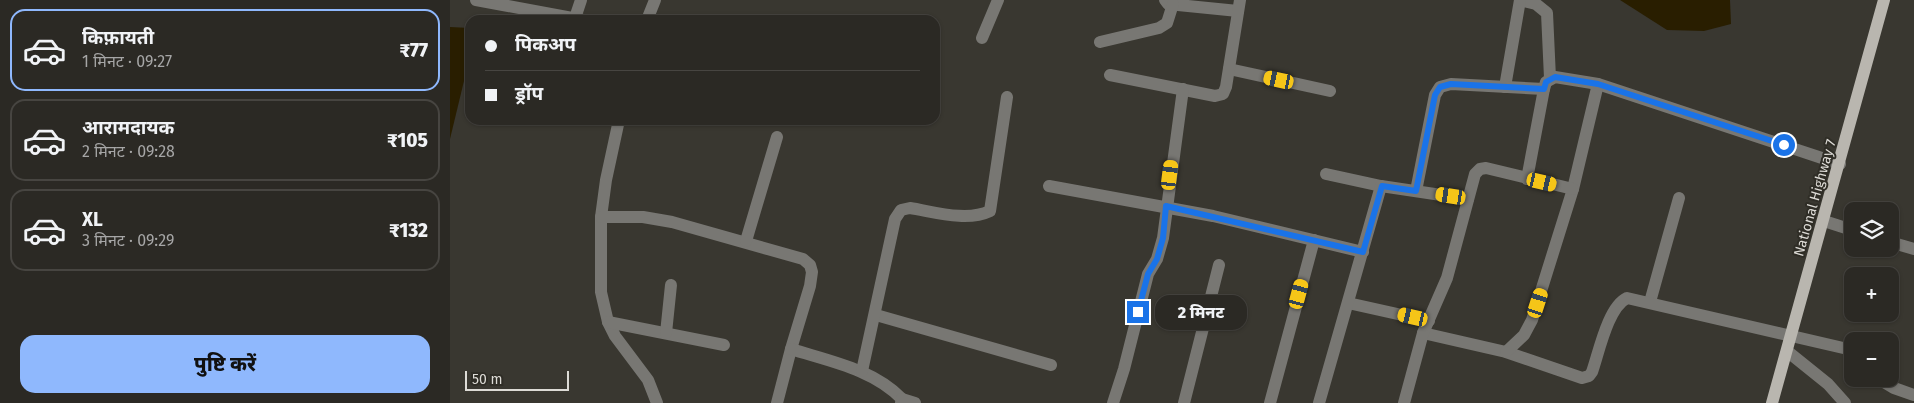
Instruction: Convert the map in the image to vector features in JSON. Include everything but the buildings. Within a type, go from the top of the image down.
[{"type":"main road","name":"National Highway 7","points":[[1772,403],[1840,164],[1884,0]]},
{"type":"street","points":[[476,0],[557,15]]},
{"type":"street","points":[[579,15],[581,0]]},
{"type":"street","points":[[649,15],[655,0]]},
{"type":"street","points":[[982,38],[998,0]]},
{"type":"street","points":[[1505,87],[1520,0],[1536,4],[1547,14],[1547,83],[1527,179]]},
{"type":"street","points":[[1100,42],[1159,28],[1167,23],[1169,2],[1239,6],[1223,94],[1215,96],[1110,74]]},
{"type":"street","points":[[1229,69],[1330,91]]},
{"type":"street","points":[[1416,191],[1435,95],[1440,87],[1451,84],[1505,87],[1547,83],[1598,84],[1840,164]]},
{"type":"street","points":[[1506,352],[1524,335],[1532,320],[1573,190],[1598,84]]},
{"type":"street","points":[[1113,403],[1124,369],[1148,274],[1157,259],[1163,238],[1183,89]]},
{"type":"street","points":[[862,372],[876,315],[895,219],[901,210],[910,208],[967,216],[980,216],[990,211],[1007,97]]},
{"type":"street","points":[[619,125],[606,180],[601,217],[601,292],[608,322],[615,336],[648,380],[657,403]]},
{"type":"street","points":[[746,241],[777,137]]},
{"type":"street","points":[[1404,403],[1423,333],[1447,278],[1475,174],[1480,169],[1486,168],[1573,190]]},
{"type":"street","points":[[1326,174],[1382,186],[1468,199]]},
{"type":"street","points":[[1049,186],[1166,206],[1363,252]]},
{"type":"street","points":[[1319,403],[1382,186]]},
{"type":"street","points":[[1650,302],[1679,198]]},
{"type":"street","points":[[601,217],[653,218],[746,241],[803,258],[810,265],[812,272],[810,286],[790,349],[777,403]]},
{"type":"street","points":[[1824,221],[1844,227]]},
{"type":"street","points":[[1270,403],[1314,240]]},
{"type":"street","points":[[1899,245],[1914,249]]},
{"type":"street","points":[[1184,403],[1219,265]]},
{"type":"street","points":[[666,333],[671,285]]},
{"type":"street","points":[[1423,333],[1506,352],[1582,378],[1589,376],[1618,302],[1627,298],[1844,348]]},
{"type":"street","points":[[1348,303],[1429,321]]},
{"type":"street","points":[[876,315],[1052,365]]},
{"type":"street","points":[[608,322],[724,345]]},
{"type":"street","points":[[790,349],[862,372],[892,388],[901,401],[915,403]]},
{"type":"street","points":[[1787,350],[1828,384],[1845,403]]},
{"type":"street","points":[[1892,387],[1914,395]]},
{"type":"shaded area","points":[[1620,0],[1730,0],[1731,24],[1704,31],[1667,30]]},
{"type":"shaded area","points":[[450,27],[465,28],[465,77],[450,139]]},
{"type":"route","points":[[1138,312],[1148,274],[1157,259],[1163,238],[1166,206],[1363,252],[1382,186],[1416,191],[1435,95],[1440,87],[1451,84],[1544,89],[1546,82],[1550,78],[1555,77],[1598,84],[1784,145]]}]
